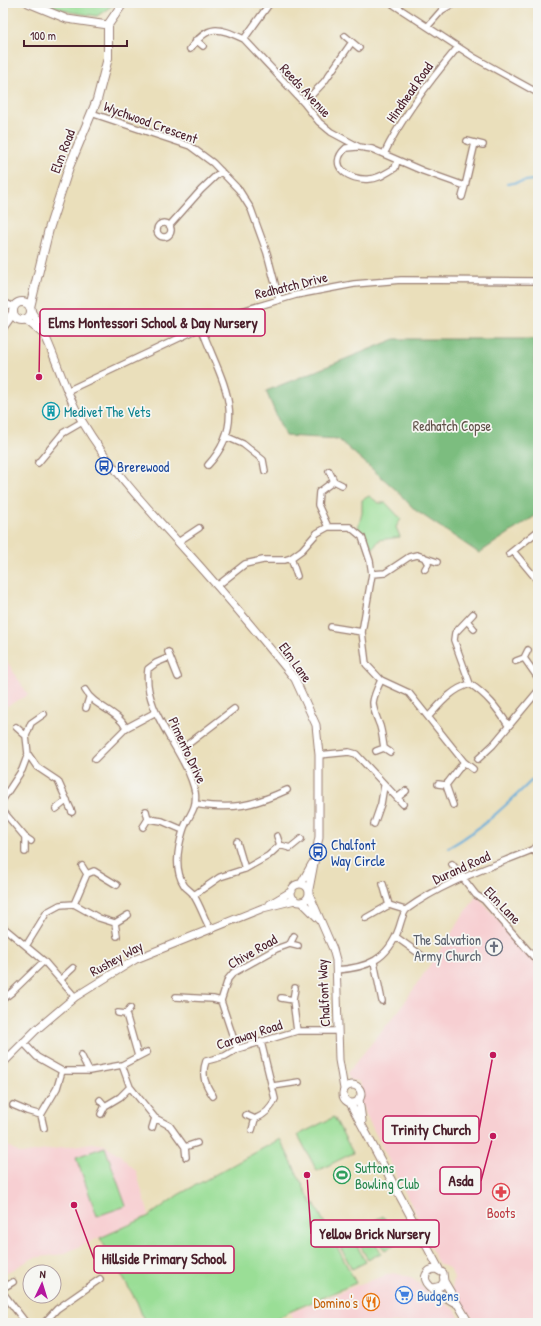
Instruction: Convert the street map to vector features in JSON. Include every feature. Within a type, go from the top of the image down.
[{"type":"main road","points":[[108,25],[123,3]]},
{"type":"main road","name":"Elm Road","points":[[31,309],[34,286],[49,229],[69,167],[91,113],[108,58],[108,25]]},
{"type":"main road","name":"Elm Road","points":[[21,302],[34,286]]},
{"type":"main road","points":[[21,302],[27,303],[31,309],[29,316],[3,327],[21,302]]},
{"type":"main road","points":[[14,310],[22,319]]},
{"type":"street","points":[[28,3],[67,19],[108,25]]},
{"type":"street","points":[[244,39],[270,3]]},
{"type":"street","points":[[391,3],[458,47],[538,93]]},
{"type":"street","points":[[428,26],[442,10],[454,3]]},
{"type":"street","name":"Reeds Avenue","points":[[190,49],[202,34],[211,30],[223,30],[244,39],[275,74],[304,103],[319,122],[331,132],[359,146],[384,154],[397,161],[465,186]]},
{"type":"street","points":[[345,36],[359,48]]},
{"type":"street","points":[[196,40],[203,46]]},
{"type":"street","points":[[304,103],[324,82],[352,42]]},
{"type":"street","name":"Hindhead Road","points":[[384,154],[403,120],[438,70],[458,47]]},
{"type":"street","name":"Wychwood Crescent","points":[[91,113],[190,146],[207,157],[239,190],[251,209],[267,253],[279,299]]},
{"type":"street","points":[[467,141],[483,145]]},
{"type":"street","points":[[462,197],[475,143]]},
{"type":"street","points":[[359,146],[346,148],[338,157],[342,170],[351,176],[368,179],[377,178],[395,168],[397,161]]},
{"type":"street","points":[[170,226],[197,194],[221,171]]},
{"type":"street","name":"Redhatch Drive","points":[[68,391],[228,315],[279,299],[338,286],[381,281],[538,281]]},
{"type":"street","points":[[3,302],[14,310]]},
{"type":"street","name":"Elm Lane","points":[[31,309],[41,326],[82,422],[138,498],[217,586],[295,678],[316,726],[319,754]]},
{"type":"street","name":"Elm Lane","points":[[22,319],[44,334]]},
{"type":"street","points":[[201,327],[227,393],[230,407],[227,437],[219,453],[208,465]]},
{"type":"street","points":[[38,463],[63,433],[82,422]]},
{"type":"street","points":[[227,437],[243,444],[263,460],[265,471]]},
{"type":"street","points":[[329,471],[334,481],[342,485]]},
{"type":"street","points":[[328,527],[318,505],[319,492],[334,481]]},
{"type":"street","points":[[217,586],[245,564],[263,560],[285,560],[291,558],[302,550],[317,533],[328,527],[350,527],[362,537],[370,562],[372,574],[362,632],[366,664],[381,680],[410,693],[464,762],[473,769]]},
{"type":"street","points":[[178,542],[199,528]]},
{"type":"street","points":[[538,531],[511,552],[538,581]]},
{"type":"street","points":[[372,574],[385,573],[409,557],[417,555],[437,562]]},
{"type":"street","points":[[424,557],[428,564],[425,569]]},
{"type":"street","points":[[291,558],[297,576]]},
{"type":"street","points":[[473,614],[468,622],[455,633],[454,640],[470,684],[482,691],[495,705],[508,725]]},
{"type":"street","points":[[468,622],[474,629]]},
{"type":"street","points":[[331,627],[362,632]]},
{"type":"street","points":[[516,661],[524,658],[528,650]]},
{"type":"street","name":"Pimento Drive","points":[[178,677],[169,654],[148,669],[146,682],[156,712],[179,751],[190,776],[195,793],[195,804],[192,814],[183,830],[178,854],[179,871],[184,884],[194,895],[210,929]]},
{"type":"street","points":[[524,658],[538,678]]},
{"type":"street","points":[[381,680],[373,697],[373,711],[380,727],[384,748],[390,752]]},
{"type":"street","points":[[429,716],[450,694],[460,687],[470,684]]},
{"type":"street","points":[[85,690],[89,698],[107,708],[123,721],[126,728]]},
{"type":"street","points":[[478,760],[493,745],[508,725],[538,691]]},
{"type":"street","points":[[86,708],[89,698]]},
{"type":"street","points":[[179,751],[234,709]]},
{"type":"street","points":[[95,759],[126,728],[156,712]]},
{"type":"street","points":[[3,799],[22,770],[28,754],[26,736],[31,723],[44,714]]},
{"type":"street","points":[[16,727],[26,736]]},
{"type":"street","points":[[376,751],[384,748]]},
{"type":"street","points":[[302,884],[296,885],[292,891],[298,901],[307,899],[314,858],[320,837],[319,754],[349,752],[356,754],[384,786],[403,804]]},
{"type":"street","points":[[28,754],[37,767],[58,781],[72,812]]},
{"type":"street","points":[[446,785],[464,762]]},
{"type":"street","points":[[438,784],[446,785]]},
{"type":"street","points":[[446,785],[453,804]]},
{"type":"street","points":[[374,824],[381,804],[384,786]]},
{"type":"street","points":[[195,804],[238,807],[255,799],[287,790]]},
{"type":"street","points":[[397,798],[406,791]]},
{"type":"street","points":[[56,809],[67,800]]},
{"type":"street","points":[[3,811],[25,837],[31,841]]},
{"type":"street","points":[[143,827],[148,819],[146,812]]},
{"type":"street","points":[[148,819],[162,821],[183,830]]},
{"type":"street","points":[[277,836],[280,845]]},
{"type":"street","points":[[25,837],[25,852]]},
{"type":"street","points":[[280,845],[290,848],[301,839]]},
{"type":"street","points":[[236,842],[245,869]]},
{"type":"street","points":[[194,895],[220,877],[245,869],[268,856],[280,845]]},
{"type":"street","name":"Durand Road","points":[[405,910],[448,883],[462,879],[536,847],[538,856]]},
{"type":"street","points":[[302,884],[314,858]]},
{"type":"street","name":"Elm Lane","points":[[452,864],[462,879],[476,895],[484,900],[538,962]]},
{"type":"street","points":[[82,866],[87,874]]},
{"type":"street","points":[[74,904],[87,874],[94,871],[117,885]]},
{"type":"street","points":[[302,884],[309,892]]},
{"type":"street","points":[[383,884],[389,905]]},
{"type":"street","name":"Rushey Way","points":[[3,1063],[23,1042],[75,997],[136,959],[263,908],[292,891]]},
{"type":"street","name":"Chalfont Way","points":[[309,892],[319,919],[334,949],[339,1068],[344,1089]]},
{"type":"street","name":"Chalfont Way","points":[[298,901],[319,919]]},
{"type":"street","name":"Rushey Way","points":[[263,908],[298,901]]},
{"type":"street","points":[[26,946],[47,912],[60,905],[74,904],[99,918],[115,923],[128,915]]},
{"type":"street","points":[[336,970],[359,969],[374,962],[396,937],[405,910],[389,905],[366,918]]},
{"type":"street","points":[[115,923],[118,936]]},
{"type":"street","points":[[3,927],[44,960],[75,997]]},
{"type":"street","name":"Chive Road","points":[[290,944],[294,936]]},
{"type":"street","points":[[396,937],[422,955]]},
{"type":"street","name":"Chive Road","points":[[221,1001],[228,979],[233,973],[276,949],[290,944],[298,946]]},
{"type":"street","points":[[3,999],[44,960]]},
{"type":"street","points":[[374,962],[382,1002]]},
{"type":"street","points":[[61,979],[73,968]]},
{"type":"street","points":[[295,988],[292,1000],[297,1031]]},
{"type":"street","points":[[176,997],[213,999],[221,1001],[237,1049]]},
{"type":"street","points":[[280,998],[292,1000]]},
{"type":"street","points":[[130,1008],[126,1014],[138,1056]]},
{"type":"street","points":[[118,1013],[126,1014]]},
{"type":"street","name":"Caraway Road","points":[[212,1096],[204,1082],[204,1067],[206,1061],[225,1056],[237,1049],[297,1031],[338,1031]]},
{"type":"street","points":[[23,1042],[37,1057],[62,1071],[89,1071],[122,1065],[147,1052]]},
{"type":"street","points":[[246,1114],[255,1119],[263,1116],[272,1106],[275,1099],[261,1042]]},
{"type":"street","points":[[81,1055],[89,1071]]},
{"type":"street","points":[[122,1065],[130,1087],[155,1118],[170,1126],[185,1147],[186,1158]]},
{"type":"street","points":[[339,1068],[352,1085],[360,1090],[359,1099],[362,1125]]},
{"type":"street","points":[[44,1128],[41,1115],[57,1088],[62,1071]]},
{"type":"street","points":[[273,1086],[299,1082]]},
{"type":"street","points":[[352,1085],[344,1089],[343,1098],[350,1103],[428,1249],[439,1269],[443,1273],[444,1281],[470,1323]]},
{"type":"street","points":[[101,1114],[105,1106],[120,1097],[130,1087]]},
{"type":"street","points":[[350,1103],[359,1099]]},
{"type":"street","points":[[100,1100],[105,1106]]},
{"type":"street","points":[[13,1104],[21,1105],[41,1115]]},
{"type":"street","points":[[152,1128],[155,1118]]},
{"type":"street","points":[[252,1130],[255,1119]]},
{"type":"street","points":[[185,1147],[197,1143]]},
{"type":"street","points":[[428,1249],[428,1271],[426,1281],[428,1286],[457,1304]]},
{"type":"street","points":[[428,1271],[439,1269]]},
{"type":"street","points":[[44,1323],[57,1309],[100,1279]]},
{"type":"street","points":[[433,1288],[441,1286],[444,1281]]},
{"type":"street","points":[[3,1288],[13,1282]]},
{"type":"street","points":[[3,1293],[26,1323]]},
{"type":"shaded area","points":[[3,655],[28,695],[3,708]]},
{"type":"shaded area","points":[[477,895],[538,966],[538,1323],[476,1323],[452,1289],[454,1277],[449,1268],[439,1264],[434,1256],[426,1234],[357,1097],[361,1093],[361,1086],[358,1081],[349,1080],[347,1073],[400,1009]]},
{"type":"shaded area","points":[[3,1143],[21,1154],[92,1143],[105,1145],[120,1155],[136,1171],[149,1215],[63,1254],[33,1258],[7,1273],[3,1266]]},
{"type":"shaded area","points":[[393,1273],[410,1277],[456,1311],[462,1323],[295,1323],[290,1313],[357,1285]]},
{"type":"green space","points":[[45,3],[116,3],[97,16],[70,12]]},
{"type":"green space","name":"Redhatch Copse","points":[[395,339],[535,339],[534,363],[538,370],[538,514],[479,553],[415,510],[395,489],[338,439],[285,436],[266,391]]},
{"type":"green space","points":[[369,496],[379,503],[386,503],[401,519],[396,527],[400,537],[379,540],[373,549],[358,528],[362,513],[362,500]]},
{"type":"green space","points":[[334,1117],[353,1153],[317,1171],[298,1135]]},
{"type":"green space","points":[[280,1139],[312,1204],[314,1203],[356,1283],[289,1312],[270,1323],[145,1323],[137,1302],[100,1238],[149,1216],[178,1195]]},
{"type":"green space","points":[[105,1147],[126,1206],[97,1216],[76,1157]]},
{"type":"green space","points":[[383,1216],[398,1243],[385,1251],[370,1223]]},
{"type":"green space","points":[[366,1225],[381,1253],[368,1260],[353,1232]]},
{"type":"green space","points":[[350,1234],[366,1262],[352,1269],[337,1241]]},
{"type":"waterway","points":[[507,184],[538,179]]},
{"type":"waterway","points":[[448,848],[484,824],[538,774]]},
{"type":"place","name":"Elms Montessori School & Day Nursery","points":[[39,377]]},
{"type":"place","name":"Medivet The Vets","points":[[51,411]]},
{"type":"place","name":"Brerewood","points":[[104,466]]},
{"type":"place","name":"Chalfont Way Circle","points":[[318,852]]},
{"type":"place","name":"The Salvation Army Church","points":[[494,947]]},
{"type":"place","name":"Trinity Church","points":[[493,1055]]},
{"type":"place","name":"Asda","points":[[493,1136]]},
{"type":"place","name":"Yellow Brick Nursery","points":[[307,1175]]},
{"type":"place","name":"Suttons Bowling Club","points":[[342,1175]]},
{"type":"place","name":"Boots","points":[[501,1192]]},
{"type":"place","name":"Hillside Primary School","points":[[74,1205]]},
{"type":"place","name":"Budgens","points":[[404,1295]]},
{"type":"place","name":"Domino's","points":[[371,1302]]}]
